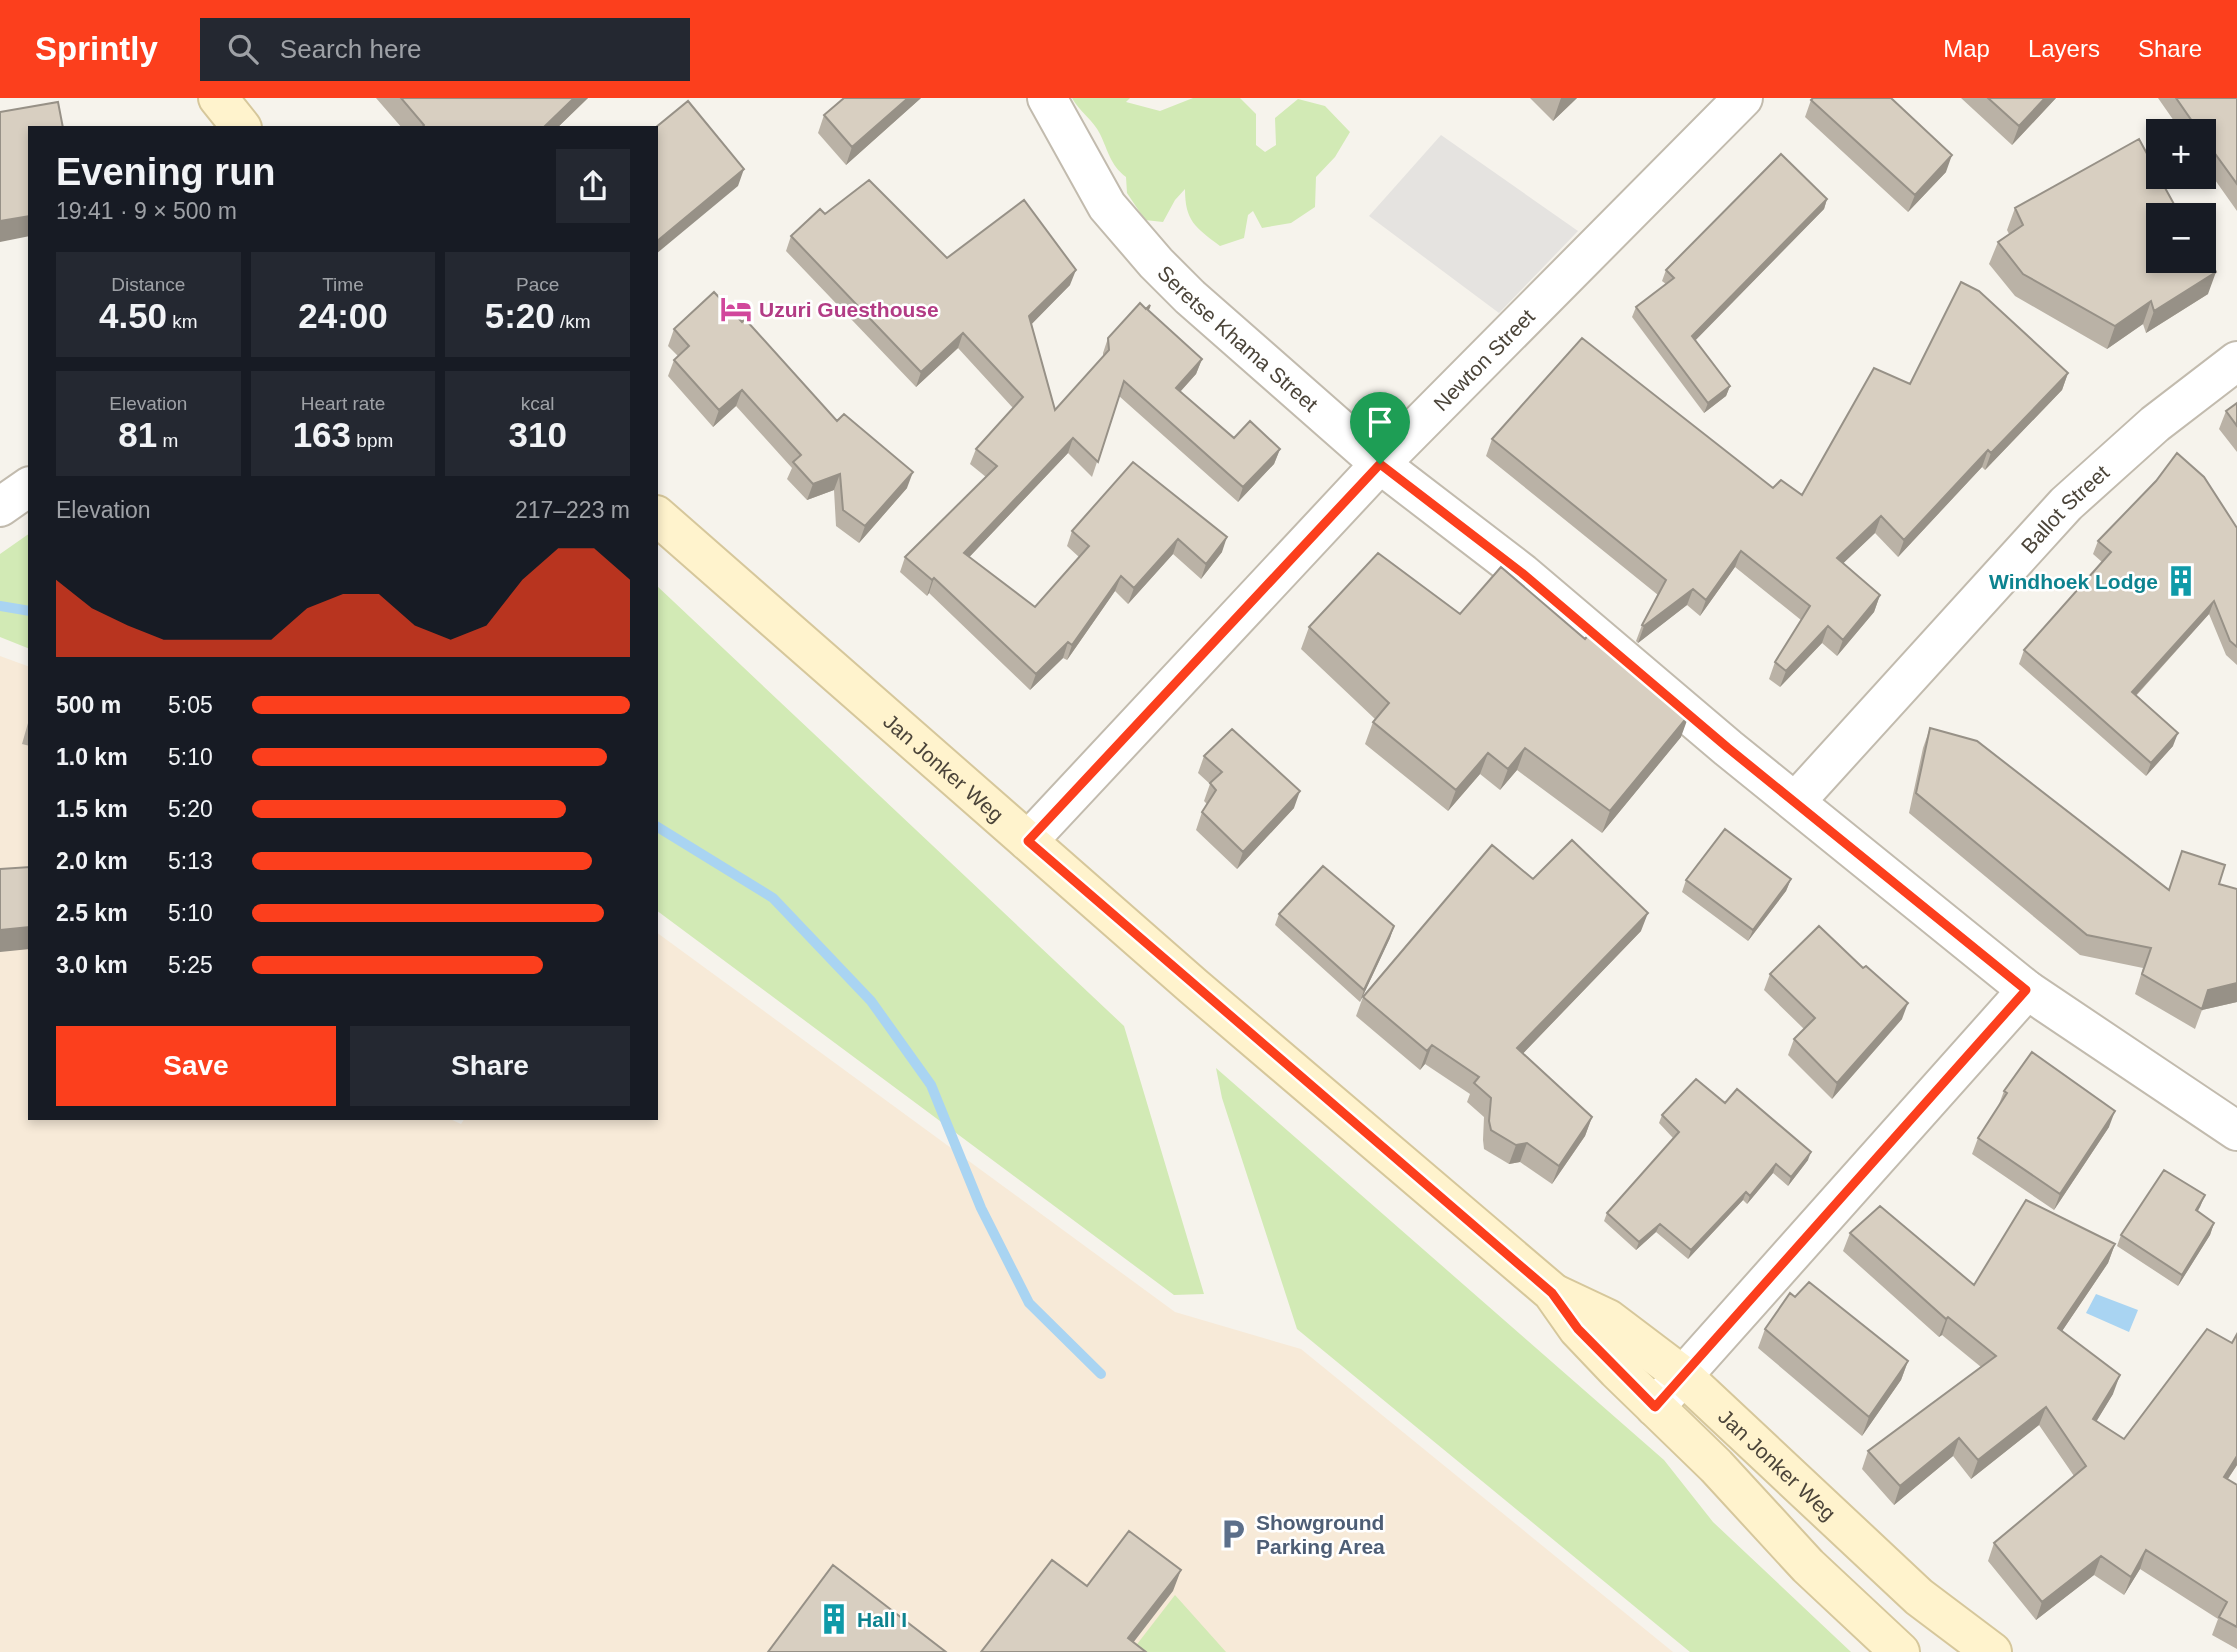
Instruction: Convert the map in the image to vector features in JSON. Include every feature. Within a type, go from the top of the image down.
[{"type":"main road","points":[[218,98],[240,126]]},
{"type":"main road","name":"Jan Jonker Weg","points":[[658,517],[1028,841],[1552,1293],[1578,1329],[1716,1466],[1808,1566],[1900,1652]]},
{"type":"main road","name":"Jan Jonker Weg","points":[[1552,1293],[1608,1319],[1682,1375],[1919,1597],[1993,1652]]},
{"type":"street","name":"Seretse Khama Street","points":[[1047,98],[1107,206],[1156,263],[1190,297],[1380,464],[1522,573],[1728,748],[2026,990],[2237,1131]]},
{"type":"street","name":"Newton Street","points":[[1028,841],[1380,464],[1743,98]]},
{"type":"street","name":"Ballot Street","points":[[1796,801],[2066,504],[2155,424],[2237,361]]},
{"type":"street","points":[[0,507],[28,487]]},
{"type":"street","points":[[1655,1407],[2026,990]]},
{"type":"shaded area","points":[[1441,135],[1578,231],[1499,313],[1369,216]]},
{"type":"shaded area","points":[[0,656],[28,666],[28,1120],[452,1120],[461,1124],[464,1120],[658,1120],[658,933],[1175,1312],[1301,1349],[1673,1652],[0,1652]]},
{"type":"green space","points":[[1072,98],[1130,98],[1126,102],[1160,111],[1193,98],[1240,98],[1256,114],[1256,145],[1265,152],[1276,145],[1275,118],[1298,99],[1325,106],[1350,132],[1335,157],[1316,177],[1315,207],[1291,223],[1262,228],[1253,211],[1248,215],[1244,238],[1220,246],[1204,234],[1189,216],[1185,189],[1175,200],[1163,222],[1145,220],[1127,193],[1126,177],[1113,162],[1097,129]]},
{"type":"green space","points":[[28,534],[28,648],[0,637],[0,554]]},
{"type":"green space","points":[[658,587],[1124,1026],[1204,1294],[1174,1295],[658,911]]},
{"type":"green space","points":[[1216,1068],[1664,1460],[1713,1522],[1851,1652],[1690,1652],[1297,1329],[1222,1098]]},
{"type":"green space","points":[[1175,1595],[1226,1652],[1131,1652]]},
{"type":"water","points":[[2096,1294],[2138,1310],[2129,1332],[2086,1313]]},
{"type":"building","points":[[401,98],[574,98],[545,126],[424,125]]},
{"type":"building","points":[[844,98],[908,98],[852,147],[824,115]]},
{"type":"building","points":[[1891,98],[1952,155],[1915,195],[1811,100]]},
{"type":"building","points":[[1988,98],[2045,98],[2019,126]]},
{"type":"building","points":[[2176,98],[2237,98],[2237,184],[2216,155],[2216,119],[2191,119]]},
{"type":"building","points":[[688,101],[744,169],[658,240],[658,126]]},
{"type":"building","points":[[58,102],[63,126],[28,126],[28,216],[0,221],[0,112]]},
{"type":"building","points":[[2139,139],[2146,152],[2146,189],[2166,189],[2173,203],[2146,203],[2146,273],[2214,273],[2154,311],[2151,301],[2115,326],[2023,274],[1998,242],[2023,225],[2015,208]]},
{"type":"building","points":[[1781,154],[1827,199],[1692,336],[1730,386],[1708,403],[1636,307],[1674,278],[1666,270]]},
{"type":"building","points":[[869,180],[947,258],[1024,200],[1076,270],[1029,316],[1055,410],[1109,350],[1108,338],[1140,303],[1146,309],[1150,305],[1148,310],[1202,359],[1176,388],[1234,438],[1250,421],[1280,449],[1243,487],[1124,381],[1098,462],[1073,438],[964,553],[1035,607],[1089,546],[1072,531],[1133,462],[1227,537],[1206,564],[1178,539],[1134,588],[1121,576],[1072,645],[1068,642],[1036,674],[934,578],[932,580],[905,557],[997,466],[976,449],[1023,397],[963,333],[921,372],[791,236],[820,209],[825,214]]},
{"type":"building","points":[[1961,282],[1979,291],[2068,373],[1991,453],[1988,450],[1904,540],[1881,516],[1837,558],[1880,595],[1843,640],[1828,626],[1786,671],[1775,662],[1810,606],[1741,551],[1706,600],[1693,589],[1644,626],[1642,625],[1666,580],[1492,439],[1582,338],[1773,488],[1781,480],[1802,495],[1874,368],[1910,384]]},
{"type":"building","points":[[714,292],[742,322],[745,319],[837,421],[844,414],[913,472],[865,526],[843,510],[840,474],[813,484],[793,462],[801,455],[742,390],[719,410],[674,360],[689,346],[674,329]]},
{"type":"building","points":[[2237,403],[2237,426],[2226,411]]},
{"type":"building","points":[[2177,453],[2204,477],[2237,528],[2237,647],[2230,641],[2214,601],[2132,692],[2178,733],[2151,763],[2024,650],[2111,552],[2098,541],[2156,481]]},
{"type":"building","points":[[1378,553],[1460,614],[1501,567],[1585,639],[1591,632],[1689,715],[1610,811],[1525,748],[1508,769],[1488,753],[1456,790],[1373,722],[1389,703],[1309,627]]},
{"type":"building","points":[[1930,728],[1977,741],[2169,890],[2182,851],[2225,865],[2219,884],[2237,889],[2237,983],[2208,990],[2202,1009],[2142,974],[2151,948],[2087,935],[1916,793]]},
{"type":"building","points":[[1232,729],[1300,791],[1243,852],[1202,812],[1216,790],[1210,783],[1222,772],[1204,756]]},
{"type":"building","points":[[1725,829],[1791,879],[1753,930],[1686,880]]},
{"type":"building","points":[[1572,840],[1648,913],[1517,1048],[1592,1117],[1559,1166],[1527,1143],[1516,1145],[1491,1130],[1491,1098],[1474,1083],[1479,1077],[1432,1045],[1427,1051],[1363,997],[1492,845],[1533,879]]},
{"type":"building","points":[[1323,866],[1394,926],[1364,990],[1279,914]]},
{"type":"building","points":[[28,867],[28,927],[0,930],[0,869]]},
{"type":"building","points":[[1819,926],[1863,968],[1866,966],[1908,1003],[1837,1083],[1794,1039],[1815,1018],[1770,974]]},
{"type":"building","points":[[2032,1052],[2115,1111],[2060,1194],[1978,1138],[2007,1093],[2004,1091]]},
{"type":"building","points":[[1696,1079],[1725,1103],[1737,1089],[1811,1152],[1791,1177],[1776,1164],[1750,1196],[1746,1192],[1691,1250],[1660,1224],[1639,1242],[1607,1213],[1679,1132],[1662,1115]]},
{"type":"building","points":[[2164,1170],[2205,1195],[2196,1210],[2214,1223],[2182,1275],[2121,1235]]},
{"type":"building","points":[[2026,1200],[2115,1244],[2058,1328],[2120,1375],[2093,1419],[2124,1439],[2207,1329],[2232,1343],[2237,1334],[2237,1456],[2224,1477],[2237,1485],[2237,1627],[2219,1617],[2227,1602],[2146,1550],[2131,1577],[2101,1556],[2042,1602],[1994,1543],[2086,1466],[2046,1407],[1978,1460],[1959,1438],[1900,1486],[1868,1451],[1996,1356],[1948,1317],[1946,1319],[1850,1233],[1880,1206],[1974,1285]]},
{"type":"building","points":[[1809,1282],[1908,1361],[1869,1417],[1765,1329],[1790,1293],[1795,1297]]},
{"type":"building","points":[[1129,1531],[1181,1570],[1128,1638],[1146,1652],[981,1652],[1052,1560],[1087,1586]]},
{"type":"building","points":[[833,1565],[946,1652],[768,1652]]},
{"type":"waterway","points":[[0,606],[28,611]]},
{"type":"waterway","points":[[658,827],[773,898],[871,1001],[931,1085],[981,1208],[1029,1303],[1101,1374]]},
{"type":"place","name":"Uzuri Guesthouse","points":[[736,309]]},
{"type":"place","name":"Windhoek Lodge","points":[[2181,581]]},
{"type":"place","name":"Showground Parking Area","points":[[1233,1534]]},
{"type":"place","name":"Hall I","points":[[834,1619]]},
{"type":"route","points":[[1380,464],[1522,573],[1728,748],[2026,990],[1655,1407],[1578,1329],[1552,1293],[1028,841],[1380,464]]}]
